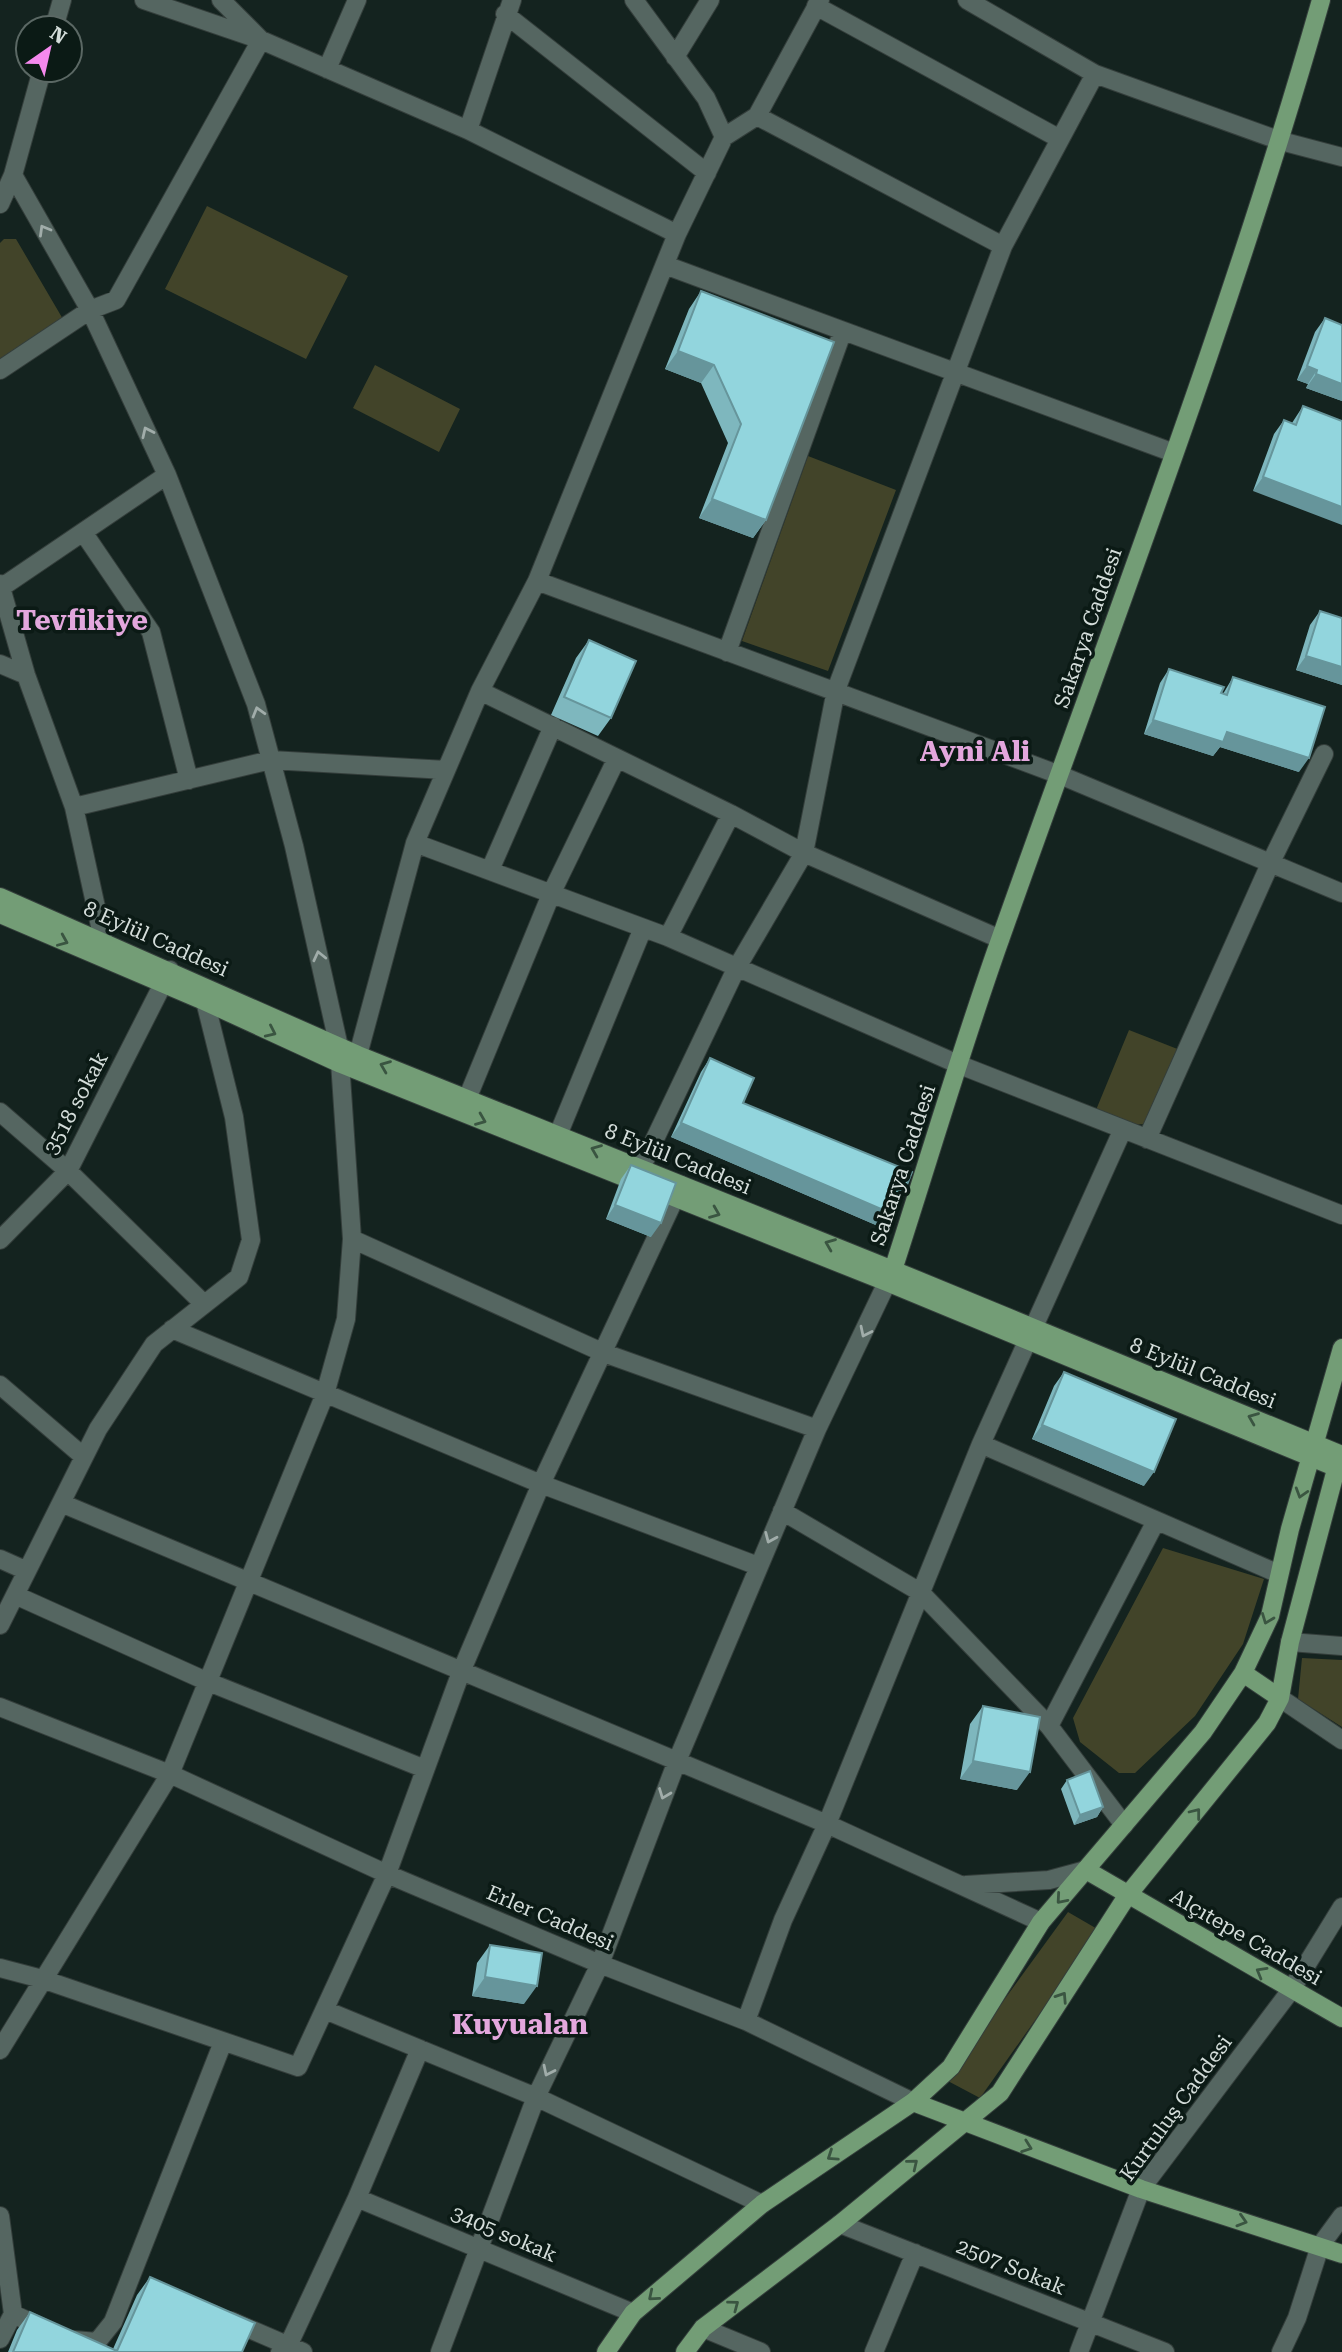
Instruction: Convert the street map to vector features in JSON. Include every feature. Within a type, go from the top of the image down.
[{"type":"main road","name":"Sakarya Caddesi","points":[[891,1276],[1000,939],[1174,453],[1281,141],[1321,0]]},
{"type":"main road","name":"8 Eylül Caddesi","points":[[4,911],[103,940],[167,977],[340,1056],[358,1055],[558,1135],[640,1168],[678,1191],[1314,1451],[1341,1458]]},
{"type":"main road","points":[[4,911],[108,960],[167,977]]},
{"type":"main road","points":[[340,1056],[678,1191]]},
{"type":"main road","points":[[606,2352],[633,2313],[762,2204],[913,2102],[951,2067],[1041,1922],[1203,1732],[1243,1673],[1270,1616],[1279,1574],[1342,1348]]},
{"type":"main road","points":[[685,2352],[703,2328],[840,2224],[1000,2093],[1127,1896],[1267,1723],[1280,1698],[1290,1642],[1341,1458]]},
{"type":"main road","points":[[1243,1673],[1280,1698]]},
{"type":"main road","name":"Alçıtepe Caddesi","points":[[1086,1870],[1342,2018]]},
{"type":"main road","points":[[913,2102],[962,2124],[1141,2189],[1342,2254]]},
{"type":"street","points":[[144,0],[261,40],[468,130],[677,234]]},
{"type":"street","points":[[221,0],[261,40]]},
{"type":"street","points":[[327,69],[357,0]]},
{"type":"street","points":[[634,0],[706,98],[724,137]]},
{"type":"street","points":[[675,57],[710,0]]},
{"type":"street","points":[[967,0],[1096,74],[1281,141],[1342,158]]},
{"type":"street","points":[[358,1055],[415,843],[480,691],[537,581],[677,234],[724,137],[757,116],[818,3],[1060,139]]},
{"type":"street","points":[[468,130],[508,7],[707,173]]},
{"type":"street","points":[[0,370],[90,310],[116,300],[261,40]]},
{"type":"street","points":[[640,1168],[736,969],[804,853],[836,690],[957,375],[1003,246],[1096,74]]},
{"type":"street","points":[[0,204],[13,174],[38,84]]},
{"type":"street","points":[[757,116],[1003,246]]},
{"type":"street","points":[[0,2050],[170,1774],[325,1394],[346,1319],[352,1239],[340,1056],[256,704],[167,475],[90,310],[13,174]]},
{"type":"street","points":[[665,265],[1174,453]]},
{"type":"street","points":[[727,652],[842,332]]},
{"type":"street","points":[[108,960],[74,807],[26,675],[1,589],[167,475]]},
{"type":"street","points":[[83,532],[151,632],[189,780]]},
{"type":"street","points":[[537,581],[1060,775],[1342,893]]},
{"type":"street","points":[[0,664],[26,675]]},
{"type":"street","points":[[480,691],[731,814],[804,853],[1000,939]]},
{"type":"street","points":[[490,870],[553,726]]},
{"type":"street","points":[[1147,1139],[1270,864],[1324,754]]},
{"type":"street","points":[[467,1099],[552,892],[617,758]]},
{"type":"street","points":[[74,807],[271,760],[446,770]]},
{"type":"street","points":[[668,937],[731,814]]},
{"type":"street","points":[[415,843],[668,937],[960,1065],[1342,1215]]},
{"type":"street","points":[[558,1135],[643,928]]},
{"type":"street","name":"3518 sokak","points":[[0,1240],[68,1171],[167,977]]},
{"type":"street","points":[[0,1625],[98,1429],[154,1344],[239,1277],[251,1240],[234,1117],[203,992]]},
{"type":"street","points":[[0,1112],[68,1171],[204,1304]]},
{"type":"street","points":[[746,2021],[783,1920],[827,1824],[981,1444],[1123,1129]]},
{"type":"street","points":[[0,1968],[42,1979],[298,2067],[387,1874],[461,1672],[541,1484],[678,1191]]},
{"type":"street","points":[[352,1239],[604,1353],[817,1429]]},
{"type":"street","points":[[440,2352],[536,2096],[600,1964],[677,1761],[758,1566],[817,1429],[891,1276]]},
{"type":"street","points":[[173,1329],[541,1484],[758,1566]]},
{"type":"street","points":[[0,1385],[84,1457]]},
{"type":"street","points":[[981,1444],[1279,1574]]},
{"type":"street","points":[[61,1503],[827,1824],[1041,1922]]},
{"type":"street","points":[[782,1511],[920,1592],[1049,1726],[1124,1825]]},
{"type":"street","points":[[1049,1726],[1156,1521]]},
{"type":"street","points":[[0,1559],[27,1570]]},
{"type":"street","points":[[15,1595],[206,1681],[425,1769]]},
{"type":"street","points":[[1290,1642],[1342,1646]]},
{"type":"street","points":[[1280,1698],[1342,1740]]},
{"type":"street","name":"Erler Caddesi","points":[[0,1707],[170,1774],[387,1874],[600,1964],[746,2021],[913,2102]]},
{"type":"street","points":[[962,1885],[1049,1880],[1086,1870]]},
{"type":"street","name":"Kurtuluş Caddesi","points":[[1079,2352],[1141,2189],[1292,1990],[1342,1907]]},
{"type":"street","points":[[324,2010],[536,2096],[762,2204]]},
{"type":"street","points":[[13,2314],[66,2339],[97,2342],[113,2322],[223,2042]]},
{"type":"street","points":[[215,2314],[291,2350],[420,2049]]},
{"type":"street","name":"3405 sokak","points":[[357,2198],[633,2313]]},
{"type":"street","points":[[0,2216],[13,2314],[0,2339]]},
{"type":"street","points":[[1281,2352],[1297,2318],[1320,2246],[1342,2216]]},
{"type":"street","name":"2507 Sokak","points":[[840,2224],[1165,2352]]},
{"type":"street","points":[[874,2352],[915,2253]]},
{"type":"street","points":[[129,2276],[153,2287]]},
{"type":"street","points":[[703,2328],[761,2352]]},
{"type":"green space","points":[[207,206],[348,276],[306,359],[165,289]]},
{"type":"green space","points":[[4,239],[16,239],[67,326],[0,380],[0,243]]},
{"type":"green space","points":[[375,365],[460,409],[439,452],[353,408]]},
{"type":"green space","points":[[808,456],[896,490],[828,671],[742,641]]},
{"type":"green space","points":[[1129,1030],[1180,1050],[1146,1124],[1129,1125],[1096,1110]]},
{"type":"green space","points":[[1163,1548],[1264,1579],[1243,1644],[1195,1716],[1135,1773],[1119,1773],[1080,1742],[1073,1718]]},
{"type":"green space","points":[[1302,1658],[1342,1660],[1342,1727],[1298,1699]]},
{"type":"green space","points":[[1068,1912],[1099,1930],[980,2098],[946,2080]]},
{"type":"building","points":[[701,291],[834,342],[766,520],[712,499],[741,424],[714,365],[678,351]]},
{"type":"building","points":[[1325,318],[1342,325],[1342,384],[1316,374],[1317,370],[1307,366]]},
{"type":"building","points":[[1303,406],[1342,421],[1342,507],[1263,477],[1284,420],[1296,425]]},
{"type":"building","points":[[1320,611],[1342,618],[1342,667],[1306,656]]},
{"type":"building","points":[[589,640],[636,661],[611,718],[564,697]]},
{"type":"building","points":[[1169,669],[1224,687],[1221,693],[1227,695],[1233,677],[1325,707],[1309,758],[1227,732],[1223,742],[1153,720]]},
{"type":"building","points":[[710,1058],[754,1078],[743,1103],[912,1172],[895,1215],[681,1123]]},
{"type":"building","points":[[631,1165],[676,1183],[661,1223],[615,1205]]},
{"type":"building","points":[[1064,1372],[1176,1419],[1154,1472],[1042,1425]]},
{"type":"building","points":[[983,1706],[1040,1717],[1030,1772],[973,1761]]},
{"type":"building","points":[[1090,1771],[1103,1807],[1080,1815],[1067,1780]]},
{"type":"building","points":[[490,1945],[542,1953],[537,1986],[485,1977]]},
{"type":"building","points":[[150,2277],[255,2323],[242,2352],[13,2352],[30,2312],[117,2351]]},
{"type":"district","name":"Tevfikiye","points":[[82,620]]},
{"type":"district","name":"Ayni Ali","points":[[975,751]]},
{"type":"district","name":"Kuyualan","points":[[520,2024]]}]
